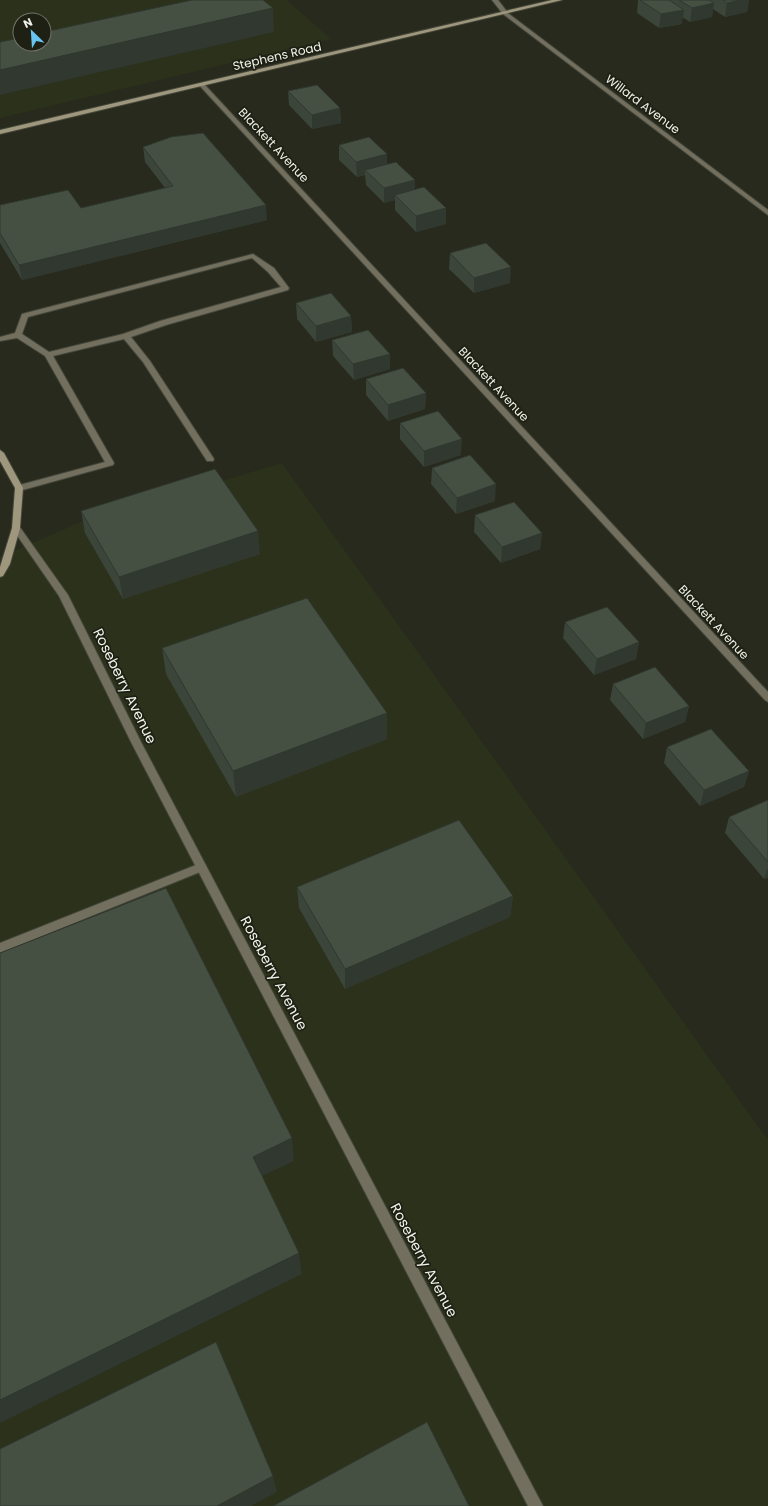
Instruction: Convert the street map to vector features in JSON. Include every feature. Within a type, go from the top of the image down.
[{"type":"street","name":"Willard Avenue","points":[[495,0],[505,13],[768,212]]},
{"type":"street","name":"Stephens Road","points":[[0,132],[559,0]]},
{"type":"street","name":"Blackett Avenue","points":[[202,85],[768,698]]},
{"type":"street","points":[[18,335],[25,316],[252,256],[271,270],[285,288],[162,323],[126,336],[48,355]]},
{"type":"street","points":[[0,339],[18,335],[48,355],[110,463],[19,488]]},
{"type":"street","points":[[126,336],[146,361],[210,459]]},
{"type":"street","points":[[0,453],[19,488],[16,528],[6,564],[0,574]]},
{"type":"street","name":"Roseberry Avenue","points":[[16,528],[63,595],[136,742],[536,1506]]},
{"type":"street","points":[[0,948],[201,867]]},
{"type":"shaded area","points":[[0,0],[287,0],[331,39],[0,118]]},
{"type":"shaded area","points":[[282,463],[768,1140],[768,1506],[0,1506],[0,557],[81,522]]},
{"type":"building","points":[[192,0],[263,0],[273,8],[0,70],[0,42],[12,40],[12,52],[52,52],[52,30]]},
{"type":"building","points":[[640,0],[669,0],[684,10],[661,14]]},
{"type":"building","points":[[679,0],[709,0],[714,3],[692,8]]},
{"type":"building","points":[[723,0],[741,0],[727,3]]},
{"type":"building","points":[[317,85],[340,108],[312,115],[288,91]]},
{"type":"building","points":[[203,133],[266,205],[19,265],[0,233],[0,205],[68,190],[81,208],[173,186],[143,147],[171,137]]},
{"type":"building","points":[[369,137],[387,154],[356,162],[339,145]]},
{"type":"building","points":[[396,162],[415,180],[384,188],[365,170]]},
{"type":"building","points":[[424,187],[446,208],[416,216],[395,195]]},
{"type":"building","points":[[486,243],[511,267],[474,278],[450,253]]},
{"type":"building","points":[[331,293],[351,316],[316,326],[296,303]]},
{"type":"building","points":[[368,330],[390,354],[353,364],[332,340]]},
{"type":"building","points":[[403,368],[426,393],[388,405],[366,379]]},
{"type":"building","points":[[438,411],[462,439],[424,451],[400,423]]},
{"type":"building","points":[[470,455],[496,484],[457,498],[432,468]]},
{"type":"building","points":[[215,469],[258,531],[119,577],[81,511]]},
{"type":"building","points":[[514,502],[542,533],[502,547],[475,515]]},
{"type":"building","points":[[307,598],[387,713],[233,771],[162,648]]},
{"type":"building","points":[[607,607],[639,642],[597,659],[565,622]]},
{"type":"building","points":[[655,667],[689,706],[646,723],[613,684]]},
{"type":"building","points":[[711,729],[749,771],[704,790],[667,747]]},
{"type":"building","points":[[768,800],[768,862],[729,817]]},
{"type":"building","points":[[459,820],[513,896],[345,969],[297,887]]},
{"type":"building","points":[[166,888],[292,1138],[253,1157],[299,1253],[0,1400],[0,953]]},
{"type":"building","points":[[216,1342],[273,1476],[217,1506],[0,1506],[0,1449]]},
{"type":"building","points":[[427,1422],[469,1506],[273,1506]]}]
